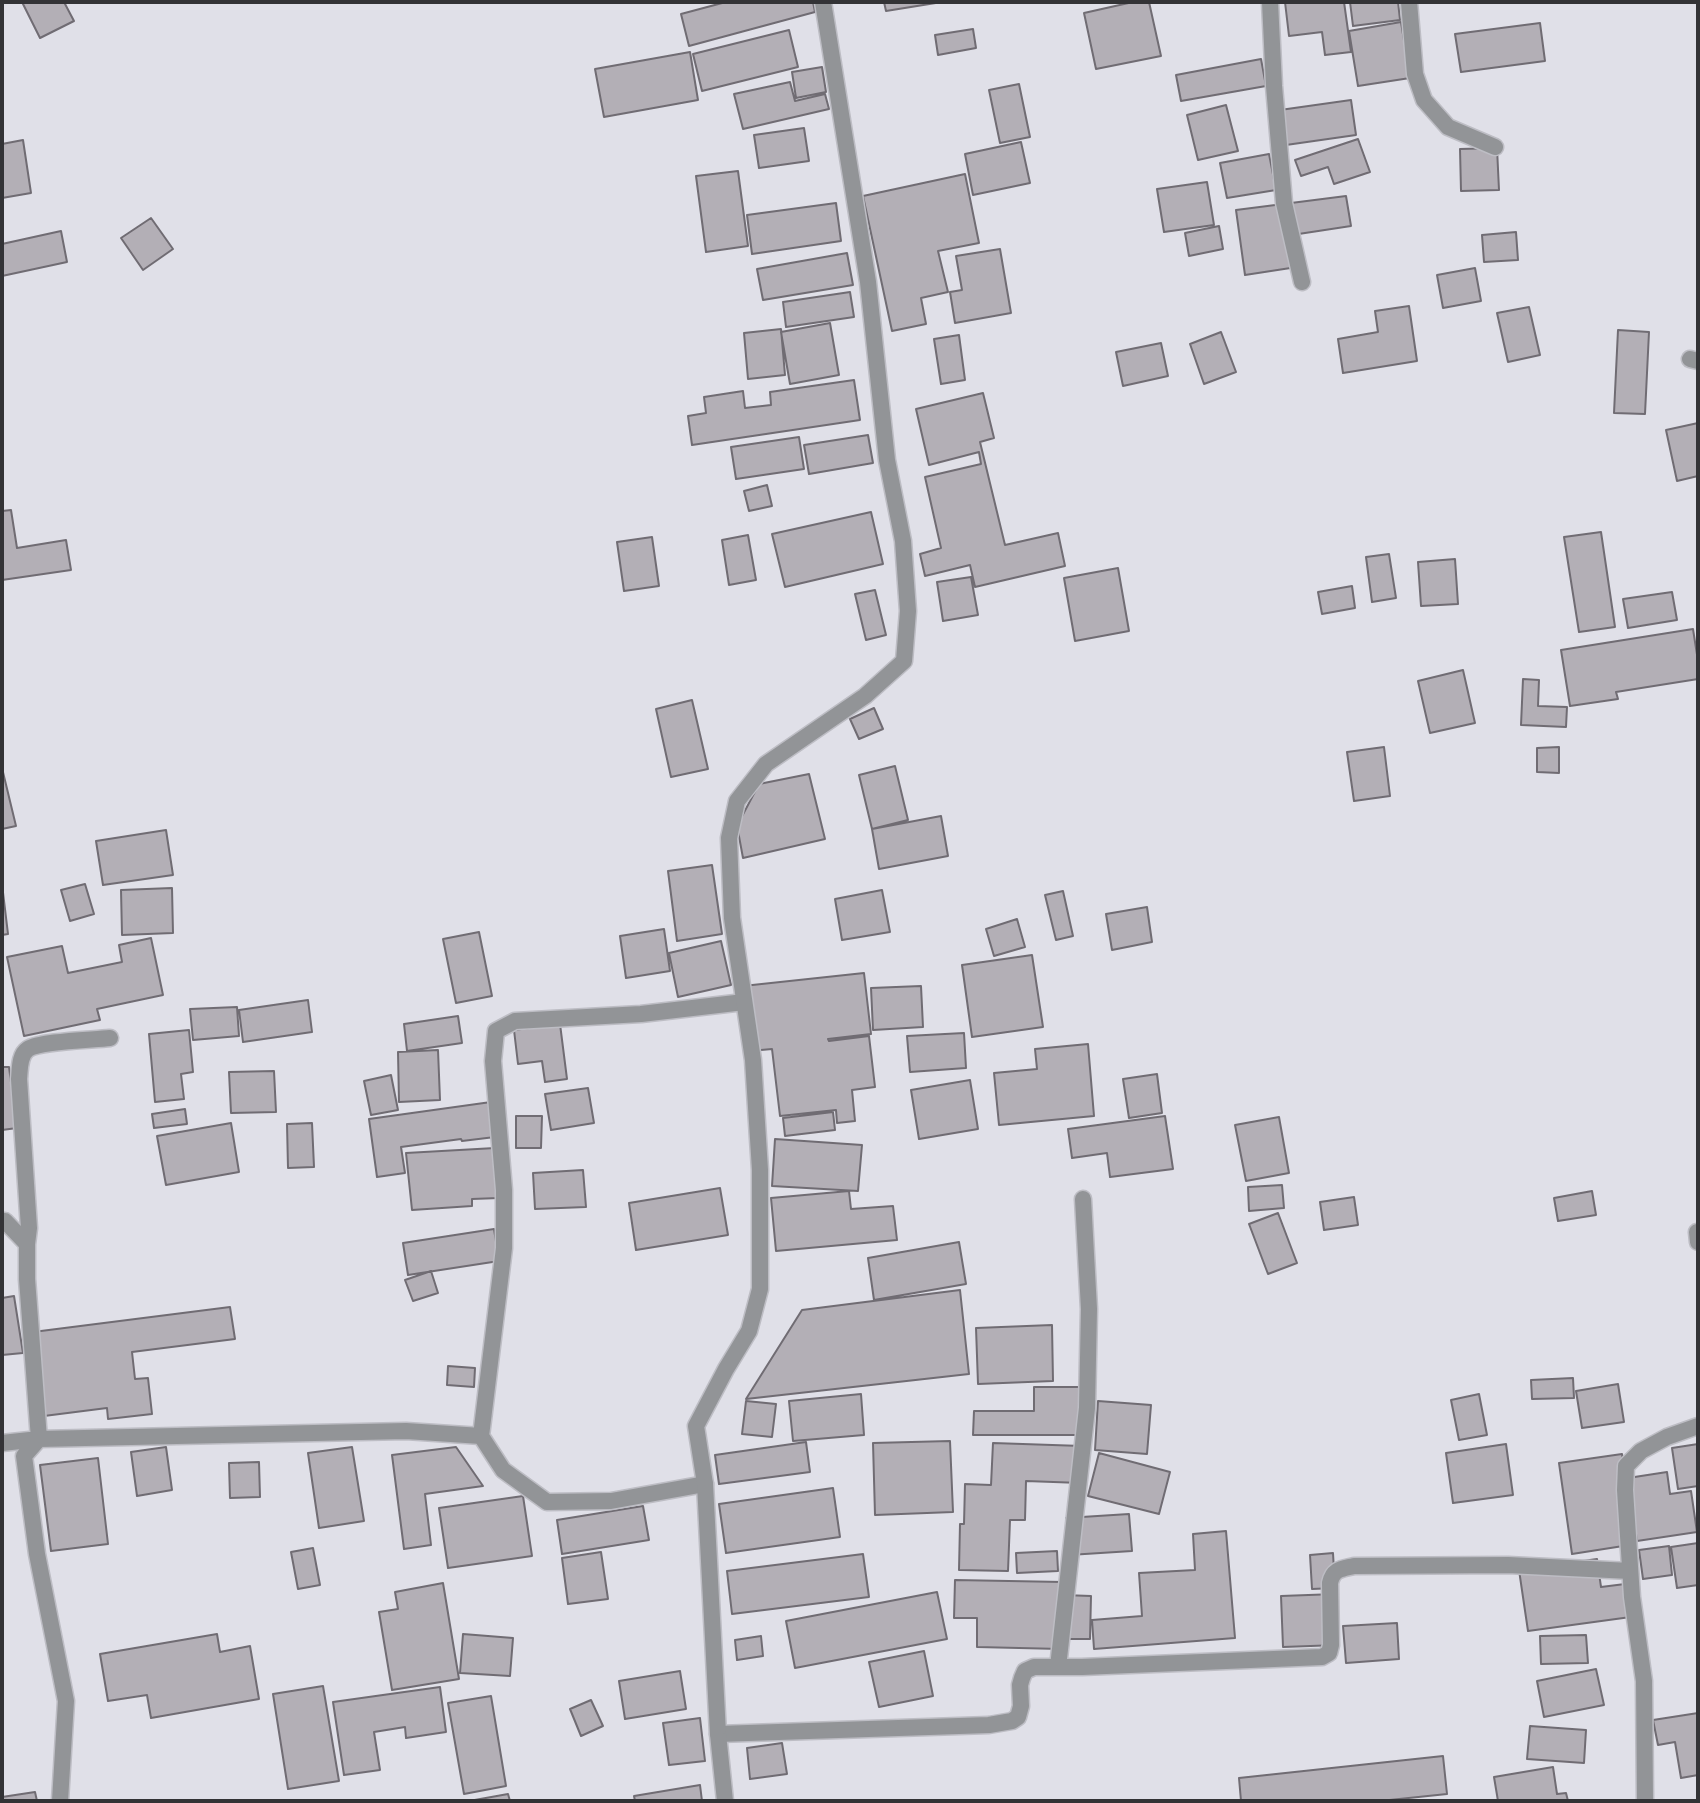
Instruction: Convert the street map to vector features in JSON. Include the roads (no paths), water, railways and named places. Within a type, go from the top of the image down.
[{"type":"street","points":[[725,1801],[718,1734],[705,1484],[696,1426],[749,1331],[760,1289],[760,1170],[753,1060],[732,918],[729,838],[737,801],[766,764],[865,696],[904,661],[908,611],[903,541],[887,460],[868,282],[823,2]]},
{"type":"street","points":[[1270,2],[1284,203],[1302,282]]},
{"type":"street","points":[[1409,2],[1415,74],[1424,100],[1448,127],[1495,147]]},
{"type":"street","points":[[705,1484],[611,1501],[547,1502],[503,1470],[481,1436],[504,1248],[504,1190],[493,1061],[496,1031],[515,1021],[641,1014],[744,1002]]},
{"type":"street","points":[[60,1801],[66,1701],[37,1554],[24,1456],[39,1439],[27,1279],[29,1228],[19,1079],[23,1055],[29,1048],[110,1038]]},
{"type":"street","points":[[1058,1667],[1087,1408],[1089,1309],[1083,1199]]},
{"type":"street","points":[[2,1221],[27,1244]]},
{"type":"street","points":[[1697,1232],[1698,1242]]},
{"type":"street","points":[[1645,1801],[1644,1681],[1632,1597],[1626,1466],[1641,1451],[1698,1426]]},
{"type":"street","points":[[2,1443],[39,1439],[406,1431],[481,1436]]},
{"type":"street","points":[[718,1734],[1003,1723],[1018,1717],[1020,1685],[1025,1671],[1034,1667],[1322,1657],[1329,1653],[1331,1645],[1332,1575],[1337,1570],[1354,1566],[1508,1565],[1630,1571]]}]
